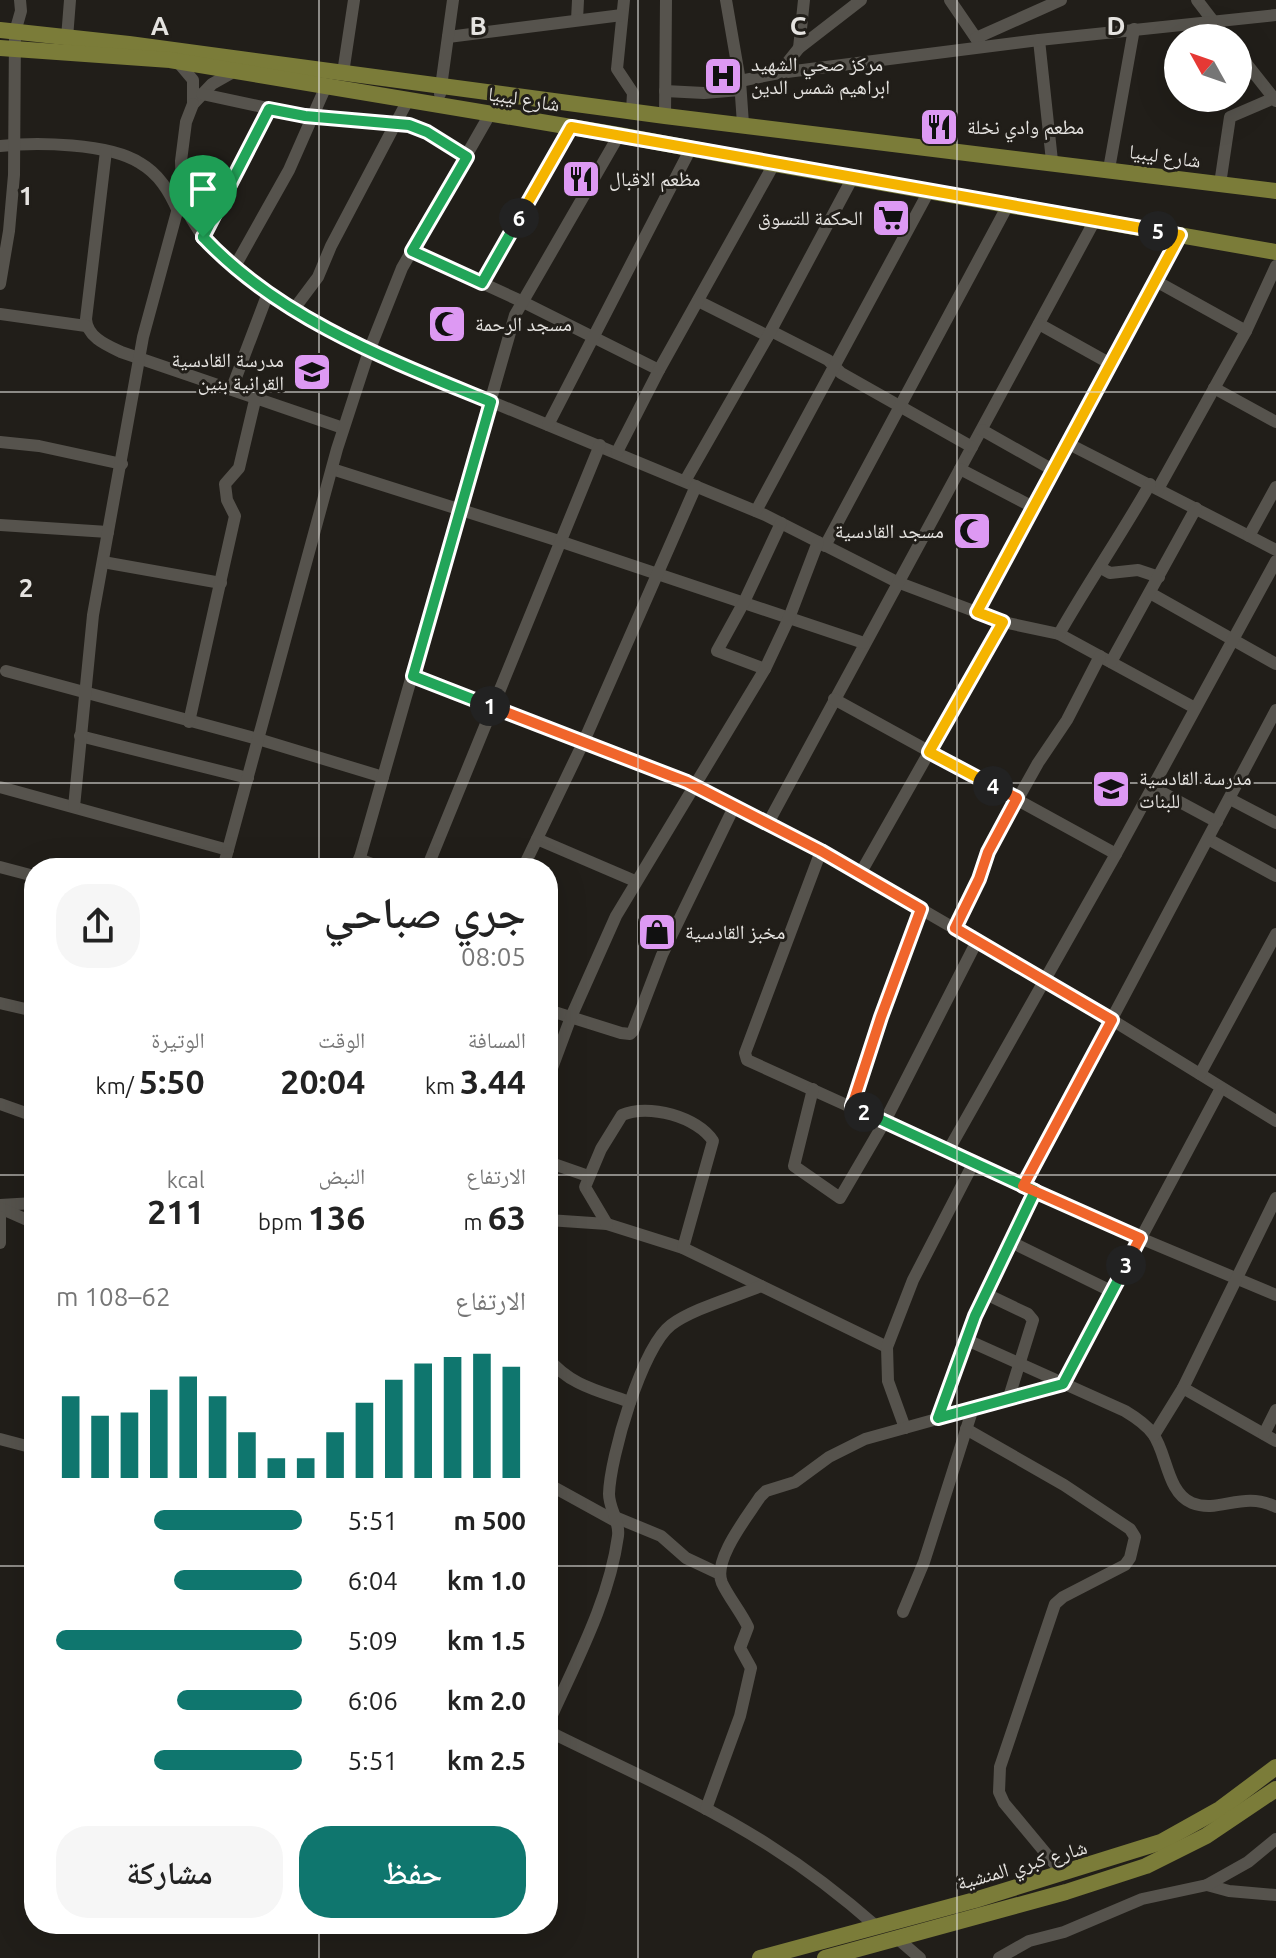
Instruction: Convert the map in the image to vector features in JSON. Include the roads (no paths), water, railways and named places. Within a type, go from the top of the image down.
[{"type":"main road","name":"شارع ليبيا","points":[[8,31],[1276,191]]},
{"type":"main road","name":"شارع ليبيا","points":[[8,49],[99,53],[177,61],[619,135],[1276,252]]},
{"type":"main road","name":"شارع كبري المنشية","points":[[760,1958],[1132,1852],[1181,1832],[1229,1803],[1276,1767]]},
{"type":"main road","name":"شارع كبري المنشية","points":[[825,1958],[1066,1892],[1146,1866],[1206,1836],[1276,1789]]},
{"type":"street","points":[[1,276],[9,231],[16,144],[8,31],[21,11],[20,0]]},
{"type":"street","points":[[67,38],[70,0]]},
{"type":"street","points":[[343,73],[354,0]]},
{"type":"street","points":[[438,105],[453,0]]},
{"type":"street","points":[[577,20],[578,0]]},
{"type":"street","points":[[624,0],[617,69],[633,93],[632,111]]},
{"type":"street","points":[[665,116],[666,0]]},
{"type":"street","points":[[726,0],[743,124]]},
{"type":"street","points":[[799,48],[804,0]]},
{"type":"street","points":[[779,73],[799,48],[861,0]]},
{"type":"street","points":[[950,0],[979,42]]},
{"type":"street","points":[[1024,0],[1035,12]]},
{"type":"street","points":[[979,42],[1061,0]]},
{"type":"street","points":[[1197,0],[1215,24]]},
{"type":"street","points":[[448,37],[622,15]]},
{"type":"street","points":[[665,91],[704,93],[779,73],[979,42],[1039,40],[1276,15]]},
{"type":"street","points":[[1109,169],[1134,29]]},
{"type":"street","points":[[1039,40],[1052,161]]},
{"type":"street","points":[[74,807],[93,615],[139,358],[182,194],[183,142],[193,104],[193,80],[177,61]]},
{"type":"street","points":[[193,104],[235,71]]},
{"type":"street","points":[[1220,184],[1230,117],[1275,100],[1252,71]]},
{"type":"street","points":[[234,268],[289,170],[326,86]]},
{"type":"street","points":[[202,94],[314,117],[398,123],[423,129],[467,157]]},
{"type":"street","points":[[294,309],[318,277],[331,246],[408,100]]},
{"type":"street","points":[[203,237],[269,109]]},
{"type":"street","points":[[226,858],[343,428],[369,351],[400,273],[490,114]]},
{"type":"street","points":[[482,283],[571,127]]},
{"type":"street","points":[[359,858],[521,301],[619,135]]},
{"type":"street","points":[[0,146],[52,144],[133,158],[165,186],[178,211]]},
{"type":"street","points":[[548,425],[691,148]]},
{"type":"street","points":[[106,151],[86,326],[91,333],[107,345],[139,358],[343,428]]},
{"type":"street","points":[[617,452],[774,164]]},
{"type":"street","points":[[528,858],[658,575],[690,484],[853,177]]},
{"type":"street","points":[[756,511],[929,191]]},
{"type":"street","points":[[182,194],[191,218],[203,237],[234,268],[294,309],[369,351],[756,511],[897,582],[1003,622],[1059,634],[1195,708]]},
{"type":"street","points":[[558,1052],[605,938],[635,881],[765,669],[822,544],[1008,205]]},
{"type":"street","points":[[767,825],[1095,220]]},
{"type":"street","points":[[977,612],[1180,235]]},
{"type":"street","points":[[412,251],[659,370]]},
{"type":"street","points":[[1059,634],[1214,388],[1246,331],[1276,266]]},
{"type":"street","points":[[1154,280],[1246,331]]},
{"type":"street","points":[[232,388],[268,293]]},
{"type":"street","points":[[698,301],[828,360],[841,373],[972,447]]},
{"type":"street","points":[[0,314],[86,326]]},
{"type":"street","points":[[1039,324],[1109,363]]},
{"type":"street","points":[[1214,388],[1276,422]]},
{"type":"street","points":[[189,722],[235,516],[227,500],[225,484],[239,468],[256,396]]},
{"type":"street","points":[[982,430],[1053,470]]},
{"type":"street","points":[[0,442],[39,446],[122,464]]},
{"type":"street","points":[[1067,443],[1276,550]]},
{"type":"street","points":[[431,858],[600,445]]},
{"type":"street","points":[[332,469],[864,643]]},
{"type":"street","points":[[960,469],[1035,508]]},
{"type":"street","points":[[1249,536],[1276,487]]},
{"type":"street","points":[[955,928],[979,879],[988,852],[1017,798],[1150,593],[1196,508]]},
{"type":"street","points":[[765,669],[717,651],[781,523]]},
{"type":"street","points":[[0,525],[108,532]]},
{"type":"street","points":[[948,1151],[1116,854],[1276,561]]},
{"type":"street","points":[[103,562],[221,583]]},
{"type":"street","points":[[1101,568],[1110,573],[1138,570],[1159,577]]},
{"type":"street","points":[[1150,593],[1276,664]]},
{"type":"street","points":[[860,874],[1003,622]]},
{"type":"street","points":[[6,671],[258,739],[383,777]]},
{"type":"street","points":[[413,676],[695,786],[821,851],[955,928],[1276,1121]]},
{"type":"street","points":[[834,699],[1116,854]]},
{"type":"street","points":[[938,1418],[986,1294],[1011,1242],[1029,1188],[1112,1020],[1276,710]]},
{"type":"street","points":[[80,736],[248,778]]},
{"type":"street","points":[[0,787],[228,850]]},
{"type":"street","points":[[1152,787],[1217,822]]},
{"type":"street","points":[[1230,799],[1276,823]]},
{"type":"street","points":[[558,1013],[621,1033],[630,1034],[633,1031],[662,955],[734,807]]},
{"type":"street","points":[[537,839],[635,881]]},
{"type":"street","points":[[1208,839],[1276,876]]},
{"type":"street","points":[[821,851],[781,951],[745,1057],[1140,1238],[1276,1295]]},
{"type":"street","points":[[0,867],[24,873]]},
{"type":"street","points":[[852,1106],[885,1004],[921,909]]},
{"type":"street","points":[[1200,1074],[1276,934]]},
{"type":"street","points":[[813,1089],[794,1166],[838,1197],[842,1196],[885,1121],[977,941]]},
{"type":"street","points":[[0,1003],[24,1009]]},
{"type":"street","points":[[706,1809],[740,1716],[751,1668],[740,1648],[748,1627],[720,1574],[729,1546],[766,1491],[795,1482],[829,1457],[855,1444],[1009,1397],[1063,1384],[1221,1088]]},
{"type":"street","points":[[0,1104],[24,1112]]},
{"type":"street","points":[[607,1224],[587,1193],[588,1176],[617,1119],[630,1111],[650,1109],[663,1112],[708,1133],[713,1146],[683,1248]]},
{"type":"street","points":[[905,1428],[888,1381],[887,1347],[911,1284],[974,1162]]},
{"type":"street","points":[[558,1166],[588,1176]]},
{"type":"street","points":[[1154,1435],[1183,1388],[1276,1198]]},
{"type":"street","points":[[0,1206],[24,1204]]},
{"type":"street","points":[[0,1206],[24,1218]]},
{"type":"street","points":[[0,1217],[0,1243]]},
{"type":"street","points":[[558,1221],[607,1224],[683,1248],[887,1347]]},
{"type":"street","points":[[1011,1242],[1113,1292]]},
{"type":"street","points":[[558,1701],[606,1591],[619,1533],[609,1495],[614,1461],[630,1402],[648,1355],[668,1327],[679,1320],[761,1286]]},
{"type":"street","points":[[986,1294],[1028,1314],[1033,1320],[1009,1397]]},
{"type":"street","points":[[967,1340],[1140,1420],[1154,1435],[1180,1493],[1189,1503],[1204,1506],[1246,1499],[1260,1500],[1276,1507]]},
{"type":"street","points":[[558,1370],[576,1383],[630,1402]]},
{"type":"street","points":[[1183,1388],[1276,1441]]},
{"type":"street","points":[[903,1612],[924,1562],[973,1408]]},
{"type":"street","points":[[1264,1434],[1276,1410]]},
{"type":"street","points":[[966,1429],[1075,1493],[1130,1529],[1135,1537],[1125,1565],[1055,1604],[1000,1767],[999,1792],[1004,1803],[1063,1874]]},
{"type":"street","points":[[0,1439],[24,1445]]},
{"type":"street","points":[[558,1489],[616,1519],[661,1536],[686,1558],[720,1574]]},
{"type":"street","points":[[558,1736],[706,1809],[768,1844],[806,1869],[877,1927]]},
{"type":"street","points":[[999,1958],[1029,1941],[1064,1932],[1142,1899],[1207,1885],[1248,1862],[1276,1839]]},
{"type":"street","points":[[1207,1885],[1229,1891],[1276,1895]]},
{"type":"street","points":[[898,1939],[920,1958]]},
{"type":"place","name":"مركز صحي الشهيد ابراهيم شمس الدين","points":[[723,76]]},
{"type":"place","name":"مطعم وادي نخلة","points":[[939,127]]},
{"type":"place","name":"مظعم الاقبال","points":[[581,179]]},
{"type":"place","name":"الحكمة للتسوق","points":[[891,218]]},
{"type":"place","name":"مسجد الرحمة","points":[[447,324]]},
{"type":"place","name":"مدرسة القادسية القرانية بنين","points":[[312,372]]},
{"type":"place","name":"مسجد القادسية","points":[[972,531]]},
{"type":"place","name":"مدرسة القادسية للبنات","points":[[1111,789]]},
{"type":"place","name":"مخبز القادسية","points":[[657,932]]}]
